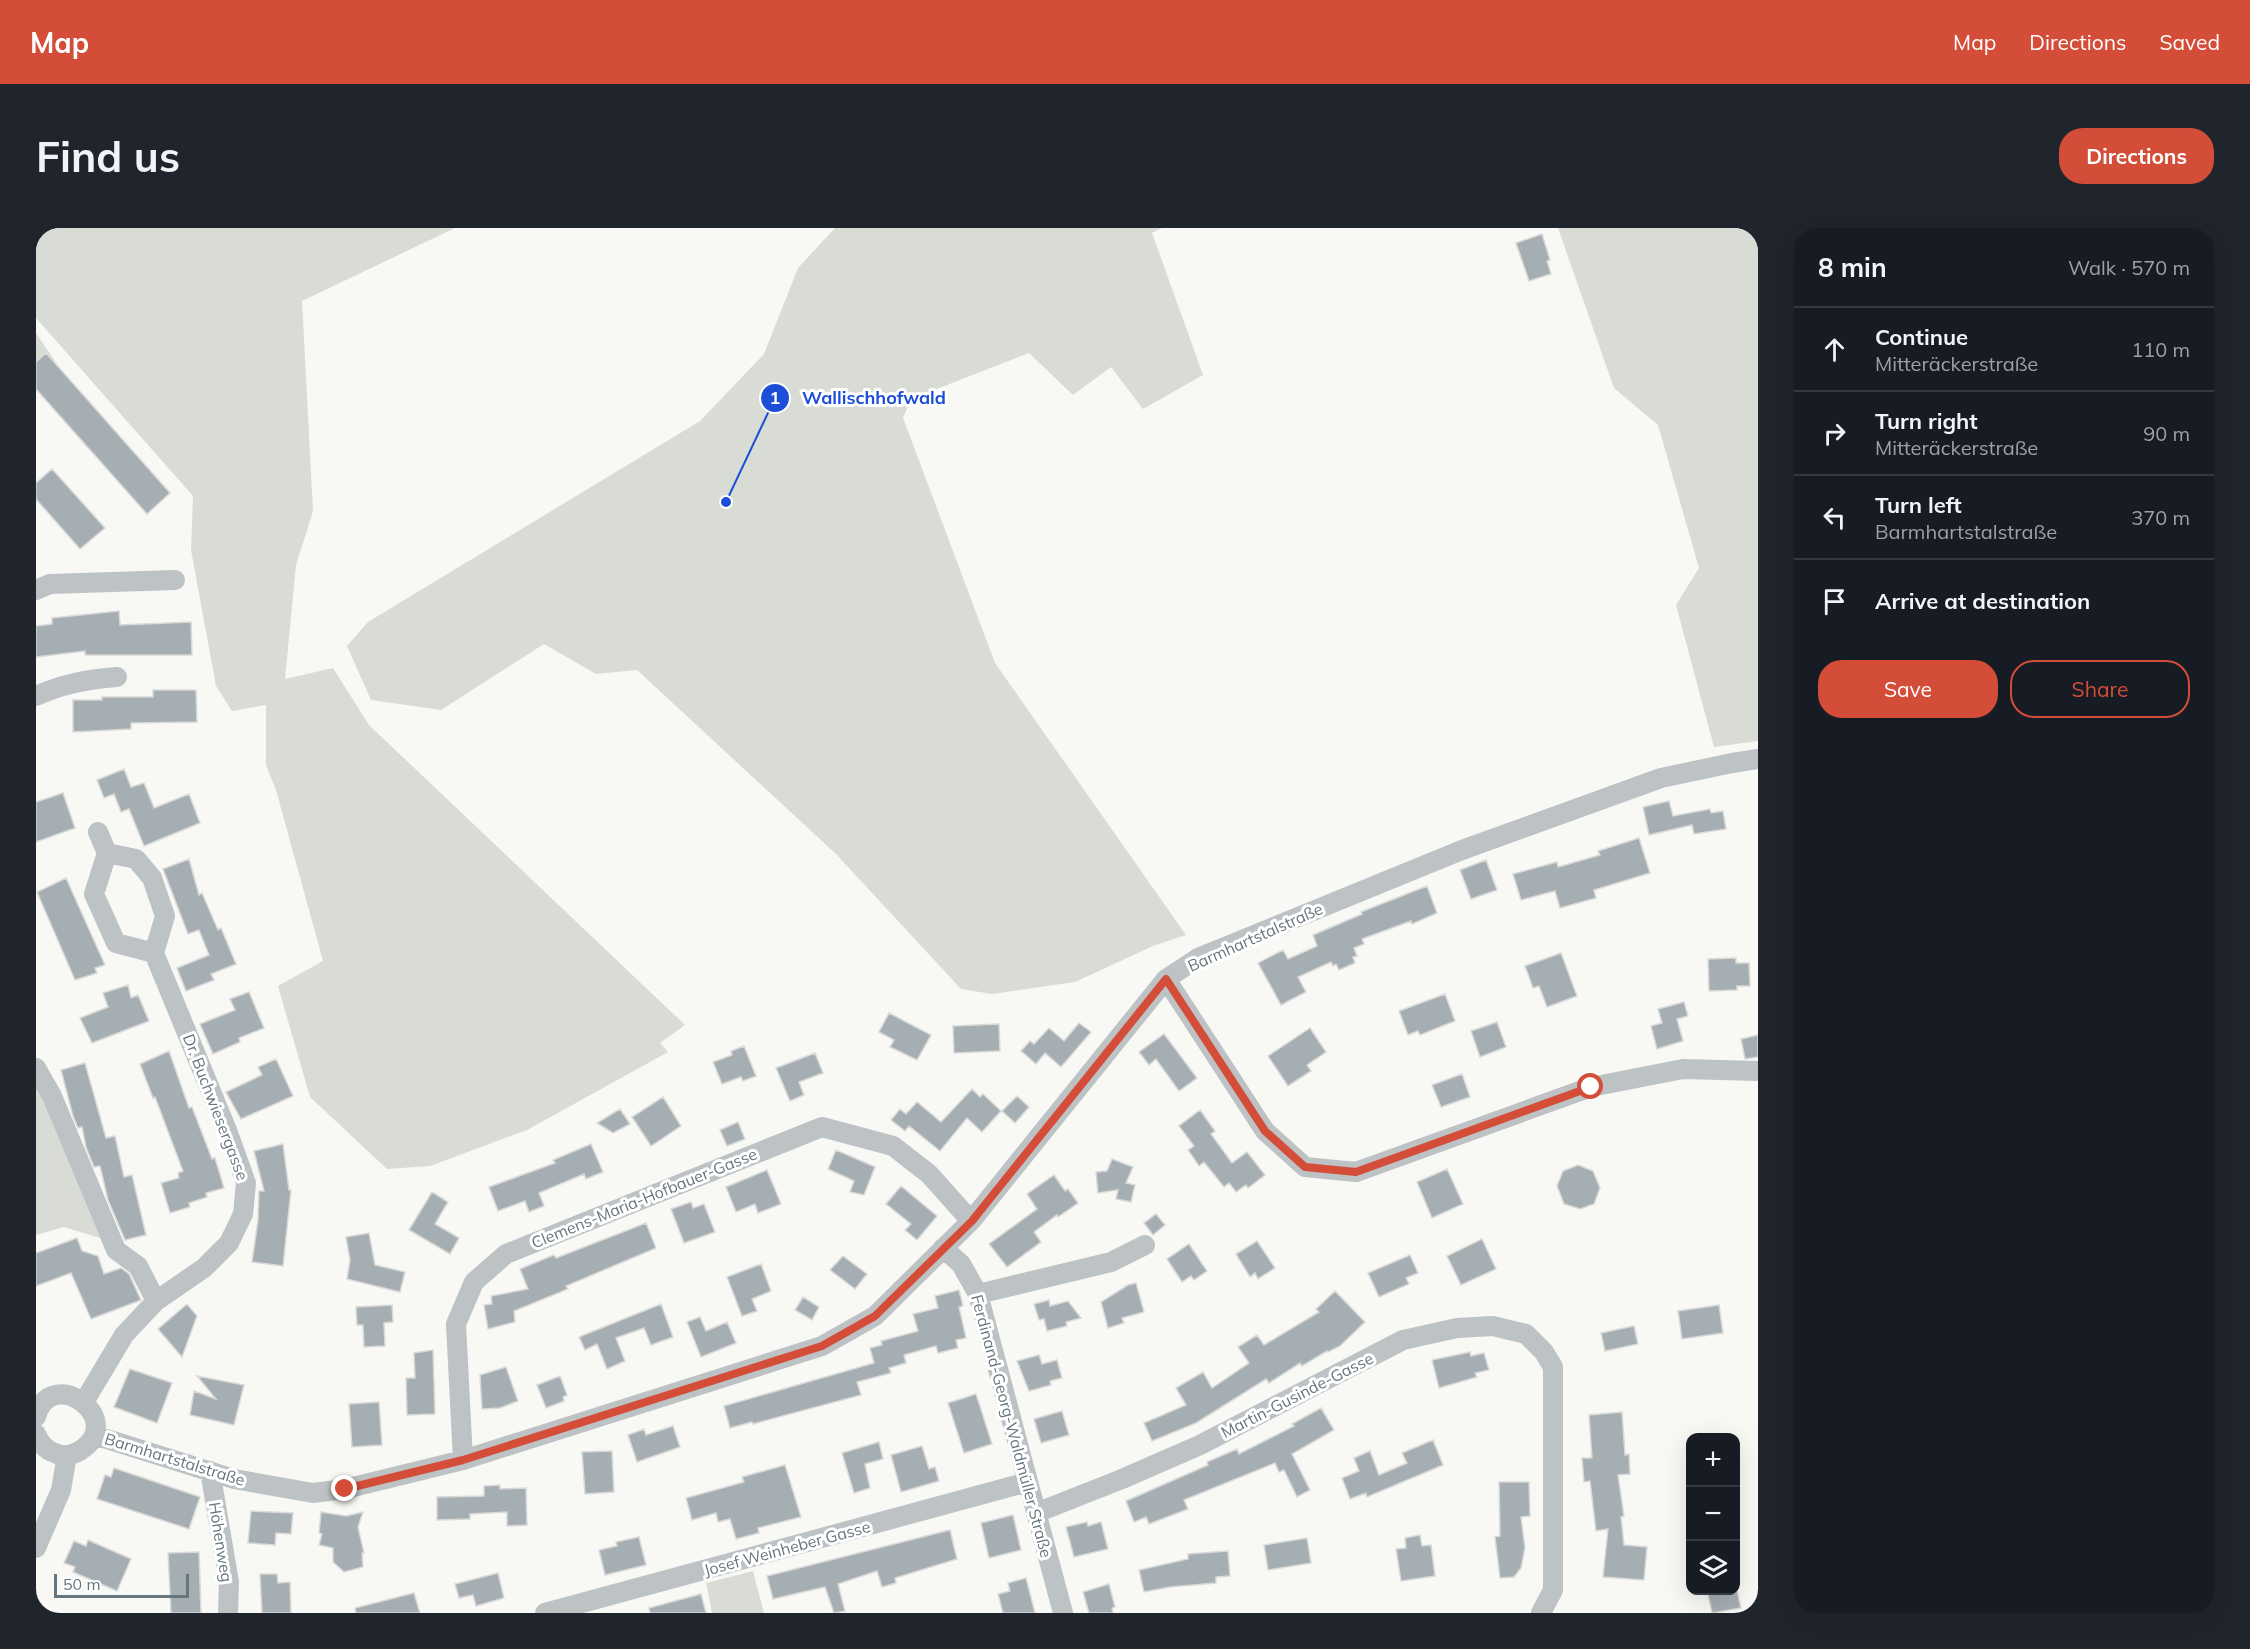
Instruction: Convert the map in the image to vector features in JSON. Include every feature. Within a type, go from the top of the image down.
[{"type":"street","points":[[36,590],[50,584],[175,580]]},
{"type":"street","points":[[36,696],[72,683],[117,677]]},
{"type":"street","name":"Barmhartstalstraße","points":[[94,1435],[234,1479],[313,1493],[345,1489],[463,1460],[822,1346],[875,1316],[972,1221],[1166,979],[1198,958],[1462,850],[1661,778],[1758,759]]},
{"type":"street","points":[[98,832],[107,853],[94,894],[116,943],[154,953],[165,916],[152,878],[136,859],[107,853]]},
{"type":"street","name":"Dr. Buchwiesergasse","points":[[84,1402],[124,1335],[156,1301],[204,1268],[229,1243],[243,1214],[246,1183],[227,1130],[154,953]]},
{"type":"street","points":[[1166,979],[1265,1131],[1305,1167],[1356,1172],[1591,1087],[1683,1069],[1758,1071]]},
{"type":"street","points":[[36,1068],[52,1096],[116,1250],[138,1266],[156,1301]]},
{"type":"street","name":"Clemens-Maria-Hofbauer-Gasse","points":[[463,1460],[456,1324],[474,1282],[506,1254],[822,1127],[893,1146],[929,1174],[972,1221]]},
{"type":"street","points":[[978,1294],[1111,1262],[1145,1245]]},
{"type":"street","name":"Ferdinand-Georg-Waldmüller Straße","points":[[943,1248],[961,1264],[978,1294],[1063,1613]]},
{"type":"street","name":"Martin-Gusinde-Gasse","points":[[1036,1513],[1200,1445],[1403,1340],[1457,1328],[1493,1326],[1526,1334],[1544,1352],[1553,1367],[1553,1590],[1541,1613]]},
{"type":"street","points":[[36,1414],[42,1404],[59,1395],[68,1395],[84,1402],[94,1416],[94,1435],[84,1449],[67,1455],[57,1455],[47,1450],[36,1434]]},
{"type":"street","points":[[36,1548],[61,1490],[67,1455]]},
{"type":"street","name":"Höhenweg","points":[[210,1471],[229,1582],[228,1613]]},
{"type":"street","name":"Josef Weinheber Gasse","points":[[545,1613],[1028,1482]]},
{"type":"shaded area","points":[[36,228],[455,228],[302,301],[313,511],[296,565],[285,679],[333,668],[369,725],[685,1025],[660,1043],[668,1052],[527,1130],[430,1166],[387,1169],[310,1097],[278,986],[323,961],[276,790],[266,765],[266,705],[232,711],[216,686],[191,550],[193,496],[36,318]]},
{"type":"shaded area","points":[[835,228],[1162,228],[1152,233],[1203,375],[1143,409],[1111,367],[1073,395],[1029,353],[911,399],[903,418],[995,663],[1186,935],[1153,946],[1075,982],[992,994],[961,989],[836,854],[637,670],[596,674],[544,644],[441,710],[371,700],[347,646],[368,622],[700,421],[764,354],[798,268]]},
{"type":"shaded area","points":[[1558,228],[1758,228],[1758,741],[1714,747],[1676,605],[1699,568],[1658,425],[1614,388]]},
{"type":"shaded area","points":[[36,333],[57,364],[36,377]]},
{"type":"shaded area","points":[[36,1083],[100,1238],[64,1227],[36,1235]]},
{"type":"shaded area","points":[[753,1571],[764,1613],[712,1613],[706,1583]]},
{"type":"building","points":[[1542,234],[1550,260],[1547,261],[1551,274],[1529,281],[1516,243]]},
{"type":"building","points":[[46,353],[170,493],[147,514],[36,389],[36,362]]},
{"type":"building","points":[[52,469],[105,528],[80,549],[36,499],[36,483]]},
{"type":"building","points":[[119,611],[120,625],[191,622],[192,655],[85,655],[85,651],[36,657],[36,626],[52,624],[52,618]]},
{"type":"building","points":[[153,690],[196,690],[197,722],[131,723],[131,729],[73,732],[73,700],[102,700],[102,697],[153,697]]},
{"type":"building","points":[[124,769],[131,787],[144,783],[154,808],[189,794],[200,823],[144,846],[129,809],[121,812],[114,794],[104,798],[97,780]]},
{"type":"building","points":[[63,793],[75,828],[36,842],[36,802]]},
{"type":"building","points":[[1669,801],[1673,816],[1710,809],[1711,813],[1723,811],[1726,829],[1694,834],[1692,825],[1649,835],[1643,807]]},
{"type":"building","points":[[1639,838],[1650,873],[1594,890],[1596,898],[1560,908],[1555,891],[1521,900],[1513,874],[1557,862],[1558,867],[1600,855],[1598,851]]},
{"type":"building","points":[[189,859],[199,895],[202,893],[218,930],[221,928],[236,964],[211,974],[214,980],[186,991],[177,968],[209,955],[199,930],[188,934],[163,869]]},
{"type":"building","points":[[1486,860],[1497,890],[1471,899],[1460,870]]},
{"type":"building","points":[[66,878],[105,965],[95,968],[97,973],[75,980],[37,892]]},
{"type":"building","points":[[1427,886],[1437,913],[1412,924],[1411,921],[1362,939],[1364,944],[1354,948],[1357,956],[1353,957],[1355,963],[1339,970],[1336,964],[1333,966],[1331,962],[1298,977],[1306,992],[1281,1005],[1258,963],[1283,950],[1288,959],[1317,946],[1313,935],[1362,914],[1361,912]]},
{"type":"building","points":[[1561,953],[1577,996],[1547,1007],[1539,986],[1533,988],[1525,966]]},
{"type":"building","points":[[1736,958],[1736,963],[1749,963],[1750,986],[1737,986],[1737,990],[1709,991],[1708,959]]},
{"type":"building","points":[[128,985],[131,998],[138,995],[149,1021],[92,1043],[80,1018],[108,1007],[103,993]]},
{"type":"building","points":[[249,992],[264,1028],[239,1038],[240,1042],[213,1054],[200,1024],[235,1010],[230,999]]},
{"type":"building","points":[[1445,994],[1455,1021],[1420,1035],[1418,1031],[1408,1035],[1399,1011]]},
{"type":"building","points":[[1684,1002],[1688,1016],[1677,1019],[1683,1041],[1657,1049],[1651,1026],[1662,1023],[1658,1009]]},
{"type":"building","points":[[889,1013],[931,1035],[917,1060],[890,1047],[894,1040],[879,1032]]},
{"type":"building","points":[[1497,1022],[1506,1047],[1480,1057],[1471,1031]]},
{"type":"building","points":[[1079,1023],[1091,1032],[1061,1067],[1045,1053],[1036,1064],[1021,1051],[1030,1041],[1034,1044],[1049,1028],[1064,1041]]},
{"type":"building","points":[[999,1024],[1000,1051],[954,1053],[953,1026]]},
{"type":"building","points":[[1310,1028],[1326,1052],[1307,1065],[1311,1071],[1288,1086],[1268,1056]]},
{"type":"building","points":[[1164,1034],[1197,1078],[1179,1091],[1156,1059],[1149,1065],[1139,1052]]},
{"type":"building","points":[[1758,1035],[1758,1057],[1745,1059],[1741,1039]]},
{"type":"building","points":[[744,1046],[756,1076],[743,1081],[741,1077],[722,1084],[713,1062],[732,1055],[731,1051]]},
{"type":"building","points":[[169,1051],[189,1108],[192,1107],[212,1159],[215,1158],[224,1188],[206,1193],[207,1197],[189,1203],[190,1207],[170,1213],[161,1183],[179,1178],[178,1173],[183,1171],[140,1064]]},
{"type":"building","points":[[815,1053],[823,1073],[799,1082],[804,1095],[790,1101],[776,1068]]},
{"type":"building","points":[[276,1059],[293,1096],[241,1119],[226,1092],[262,1075],[258,1067]]},
{"type":"building","points":[[85,1063],[106,1138],[115,1136],[124,1177],[132,1175],[146,1235],[125,1240],[108,1200],[100,1166],[94,1167],[86,1147],[82,1127],[78,1128],[73,1116],[61,1070]]},
{"type":"building","points":[[1462,1074],[1470,1097],[1441,1107],[1432,1085]]},
{"type":"building","points":[[972,1089],[980,1097],[983,1094],[1001,1111],[982,1132],[967,1118],[940,1151],[909,1126],[905,1131],[891,1120],[900,1109],[906,1114],[917,1102],[941,1122]]},
{"type":"building","points":[[1017,1096],[1029,1107],[1015,1123],[1002,1111]]},
{"type":"building","points":[[663,1097],[681,1126],[651,1146],[632,1117]]},
{"type":"building","points":[[620,1109],[630,1124],[613,1133],[597,1123]]},
{"type":"building","points":[[1200,1110],[1215,1131],[1211,1134],[1232,1163],[1247,1152],[1265,1175],[1248,1188],[1246,1185],[1236,1192],[1229,1183],[1224,1187],[1204,1162],[1199,1166],[1188,1150],[1194,1146],[1179,1126]]},
{"type":"building","points":[[738,1122],[745,1139],[727,1146],[720,1130]]},
{"type":"building","points":[[283,1144],[289,1190],[291,1190],[283,1266],[252,1262],[258,1220],[259,1191],[264,1191],[254,1151]]},
{"type":"building","points":[[591,1144],[603,1172],[586,1179],[584,1174],[539,1193],[544,1206],[529,1212],[525,1201],[498,1211],[489,1187],[555,1163],[553,1160]]},
{"type":"building","points":[[836,1150],[875,1167],[864,1195],[850,1192],[854,1181],[828,1169]]},
{"type":"building","points":[[1112,1159],[1133,1167],[1126,1183],[1135,1185],[1131,1202],[1116,1199],[1118,1190],[1098,1193],[1096,1172],[1107,1171]]},
{"type":"building","points":[[1578,1165],[1593,1171],[1600,1188],[1594,1204],[1580,1209],[1564,1204],[1557,1186],[1563,1171]]},
{"type":"building","points":[[1447,1169],[1463,1204],[1432,1218],[1417,1182]]},
{"type":"building","points":[[767,1170],[781,1204],[758,1213],[755,1204],[736,1212],[726,1187]]},
{"type":"building","points":[[1054,1175],[1065,1191],[1068,1189],[1078,1203],[1034,1232],[1041,1242],[1007,1267],[989,1244],[1037,1209],[1027,1194]]},
{"type":"building","points":[[901,1186],[937,1216],[917,1240],[905,1230],[911,1224],[886,1204]]},
{"type":"building","points":[[432,1192],[448,1202],[435,1224],[459,1238],[450,1254],[409,1230]]},
{"type":"building","points":[[691,1202],[693,1208],[704,1204],[715,1232],[684,1243],[671,1209]]},
{"type":"building","points":[[1156,1214],[1165,1225],[1153,1235],[1144,1223]]},
{"type":"building","points":[[646,1223],[656,1248],[514,1311],[515,1322],[488,1329],[484,1305],[492,1304],[491,1296],[528,1289],[520,1269],[554,1255],[556,1258]]},
{"type":"building","points":[[369,1233],[375,1265],[405,1272],[400,1292],[347,1279],[350,1260],[346,1237]]},
{"type":"building","points":[[77,1238],[82,1251],[98,1256],[104,1274],[121,1268],[129,1274],[141,1300],[91,1319],[71,1273],[36,1286],[36,1253]]},
{"type":"building","points":[[1482,1239],[1496,1269],[1461,1285],[1447,1256]]},
{"type":"building","points":[[1257,1241],[1275,1268],[1258,1279],[1255,1273],[1250,1277],[1236,1254]]},
{"type":"building","points":[[1189,1244],[1207,1271],[1194,1280],[1191,1276],[1182,1282],[1167,1259]]},
{"type":"building","points":[[1410,1255],[1418,1273],[1406,1278],[1409,1284],[1379,1297],[1368,1273]]},
{"type":"building","points":[[843,1256],[867,1274],[855,1289],[830,1270]]},
{"type":"building","points":[[761,1264],[771,1291],[752,1299],[757,1311],[742,1316],[727,1277]]},
{"type":"building","points":[[1136,1283],[1144,1312],[1122,1318],[1124,1323],[1108,1328],[1101,1302],[1128,1285]]},
{"type":"building","points":[[959,1290],[963,1306],[959,1307],[966,1338],[956,1340],[958,1348],[938,1353],[936,1346],[904,1355],[906,1363],[889,1368],[891,1373],[857,1382],[861,1395],[730,1428],[724,1406],[874,1363],[870,1348],[882,1345],[881,1341],[918,1331],[913,1314],[938,1308],[935,1296]]},
{"type":"building","points":[[1335,1291],[1365,1322],[1340,1346],[1302,1366],[1300,1363],[1269,1383],[1266,1379],[1196,1423],[1152,1441],[1144,1423],[1186,1405],[1176,1388],[1203,1372],[1212,1388],[1249,1363],[1238,1347],[1257,1335],[1264,1345],[1319,1312],[1316,1309]]},
{"type":"building","points":[[803,1297],[819,1307],[812,1320],[795,1310]]},
{"type":"building","points":[[1049,1300],[1050,1306],[1068,1301],[1081,1318],[1066,1322],[1067,1326],[1047,1331],[1044,1319],[1039,1320],[1034,1304]]},
{"type":"building","points":[[187,1304],[197,1316],[182,1357],[158,1329]]},
{"type":"building","points":[[661,1304],[673,1337],[651,1345],[644,1328],[616,1338],[625,1361],[607,1369],[597,1344],[585,1350],[579,1337]]},
{"type":"building","points":[[392,1305],[393,1322],[384,1323],[385,1346],[364,1347],[363,1325],[357,1325],[356,1307]]},
{"type":"building","points":[[1719,1305],[1723,1333],[1682,1339],[1678,1311]]},
{"type":"building","points":[[700,1317],[706,1331],[727,1322],[736,1343],[701,1357],[687,1322]]},
{"type":"building","points":[[1634,1326],[1638,1344],[1605,1351],[1601,1333]]},
{"type":"building","points":[[433,1350],[435,1414],[407,1415],[406,1378],[415,1378],[414,1353]]},
{"type":"building","points":[[1470,1352],[1471,1356],[1484,1353],[1489,1370],[1475,1373],[1477,1377],[1439,1388],[1432,1360]]},
{"type":"building","points":[[1039,1355],[1042,1364],[1057,1360],[1062,1378],[1050,1381],[1051,1385],[1029,1391],[1017,1361]]},
{"type":"building","points":[[506,1367],[518,1401],[500,1408],[482,1409],[480,1375]]},
{"type":"building","points":[[130,1369],[172,1383],[157,1423],[114,1407]]},
{"type":"building","points":[[197,1376],[244,1385],[234,1425],[190,1415],[194,1391],[216,1399]]},
{"type":"building","points":[[560,1376],[567,1395],[563,1397],[564,1401],[546,1408],[537,1385]]},
{"type":"building","points":[[976,1394],[992,1444],[964,1453],[948,1403]]},
{"type":"building","points":[[379,1402],[382,1445],[352,1447],[349,1404]]},
{"type":"building","points":[[1321,1408],[1334,1430],[1292,1454],[1310,1490],[1297,1497],[1284,1470],[1279,1472],[1275,1463],[1184,1500],[1188,1509],[1149,1524],[1146,1517],[1134,1522],[1126,1501],[1208,1465],[1207,1462],[1237,1449],[1239,1454],[1294,1426],[1292,1424]]},
{"type":"building","points":[[1062,1411],[1069,1435],[1041,1443],[1034,1419]]},
{"type":"building","points":[[1622,1412],[1625,1455],[1629,1454],[1630,1474],[1618,1475],[1624,1516],[1621,1517],[1624,1545],[1647,1547],[1644,1580],[1603,1577],[1608,1529],[1596,1531],[1590,1481],[1584,1482],[1582,1458],[1592,1458],[1589,1415]]},
{"type":"building","points":[[673,1426],[680,1447],[637,1462],[628,1435],[644,1429],[646,1435]]},
{"type":"building","points":[[1433,1440],[1443,1465],[1367,1497],[1366,1493],[1350,1499],[1342,1478],[1359,1471],[1354,1458],[1370,1451],[1379,1475],[1407,1463],[1402,1453]]},
{"type":"building","points":[[879,1442],[883,1459],[865,1464],[870,1488],[854,1493],[842,1453]]},
{"type":"building","points":[[922,1446],[929,1469],[935,1467],[939,1481],[901,1492],[891,1455]]},
{"type":"building","points":[[612,1451],[614,1492],[585,1494],[582,1452]]},
{"type":"building","points":[[785,1465],[801,1517],[758,1528],[759,1533],[736,1539],[730,1519],[718,1522],[716,1513],[692,1520],[686,1498],[744,1482],[742,1477]]},
{"type":"building","points":[[114,1468],[200,1497],[189,1529],[97,1499],[105,1475],[111,1477]]},
{"type":"building","points":[[1499,1482],[1529,1482],[1530,1516],[1521,1517],[1525,1548],[1521,1568],[1514,1577],[1500,1578],[1495,1537],[1500,1536]]},
{"type":"building","points":[[500,1485],[500,1489],[526,1488],[527,1525],[507,1526],[507,1512],[470,1514],[470,1519],[437,1520],[437,1497],[484,1496],[484,1486]]},
{"type":"building","points":[[251,1511],[293,1513],[291,1534],[276,1533],[275,1545],[248,1543]]},
{"type":"building","points":[[321,1512],[346,1516],[363,1512],[358,1527],[364,1553],[362,1553],[363,1567],[344,1572],[333,1562],[333,1548],[319,1545],[322,1534],[319,1533]]},
{"type":"building","points":[[1013,1515],[1021,1550],[989,1558],[981,1523]]},
{"type":"building","points":[[1087,1522],[1088,1526],[1101,1522],[1108,1549],[1074,1557],[1066,1527]]},
{"type":"building","points":[[950,1530],[957,1559],[895,1578],[896,1583],[882,1587],[877,1571],[838,1584],[845,1611],[834,1613],[825,1587],[773,1599],[767,1576]]},
{"type":"building","points":[[1420,1535],[1422,1546],[1431,1545],[1435,1576],[1401,1581],[1396,1549],[1406,1548],[1405,1538]]},
{"type":"building","points":[[639,1537],[646,1565],[605,1575],[599,1550],[617,1546],[616,1542]]},
{"type":"building","points":[[1307,1538],[1311,1563],[1268,1570],[1264,1545]]},
{"type":"building","points":[[88,1540],[131,1559],[117,1591],[73,1572],[75,1567],[64,1563],[74,1541],[86,1546]]},
{"type":"building","points":[[1228,1551],[1230,1576],[1216,1577],[1216,1583],[1144,1592],[1139,1570],[1188,1559],[1188,1554]]},
{"type":"building","points":[[199,1552],[201,1613],[171,1613],[168,1553]]},
{"type":"building","points":[[498,1573],[504,1598],[476,1606],[473,1595],[459,1598],[455,1584]]},
{"type":"building","points":[[260,1574],[277,1574],[278,1583],[290,1582],[291,1613],[262,1613]]},
{"type":"building","points":[[1026,1578],[1035,1613],[1003,1613],[998,1594],[1010,1591],[1008,1583]]},
{"type":"building","points":[[1109,1584],[1115,1607],[1112,1608],[1113,1613],[1089,1613],[1083,1592]]},
{"type":"building","points":[[414,1593],[420,1613],[356,1613],[355,1608]]},
{"type":"building","points":[[701,1594],[706,1613],[650,1613],[649,1608]]},
{"type":"building","points":[[1708,1595],[1738,1595],[1741,1608],[1712,1613]]},
{"type":"place","name":"Wallischhofwald","points":[[726,502]]},
{"type":"route","points":[[345,1489],[463,1460],[822,1346],[875,1316],[972,1221],[1166,979],[1265,1131],[1305,1167],[1356,1172],[1591,1087]]}]
